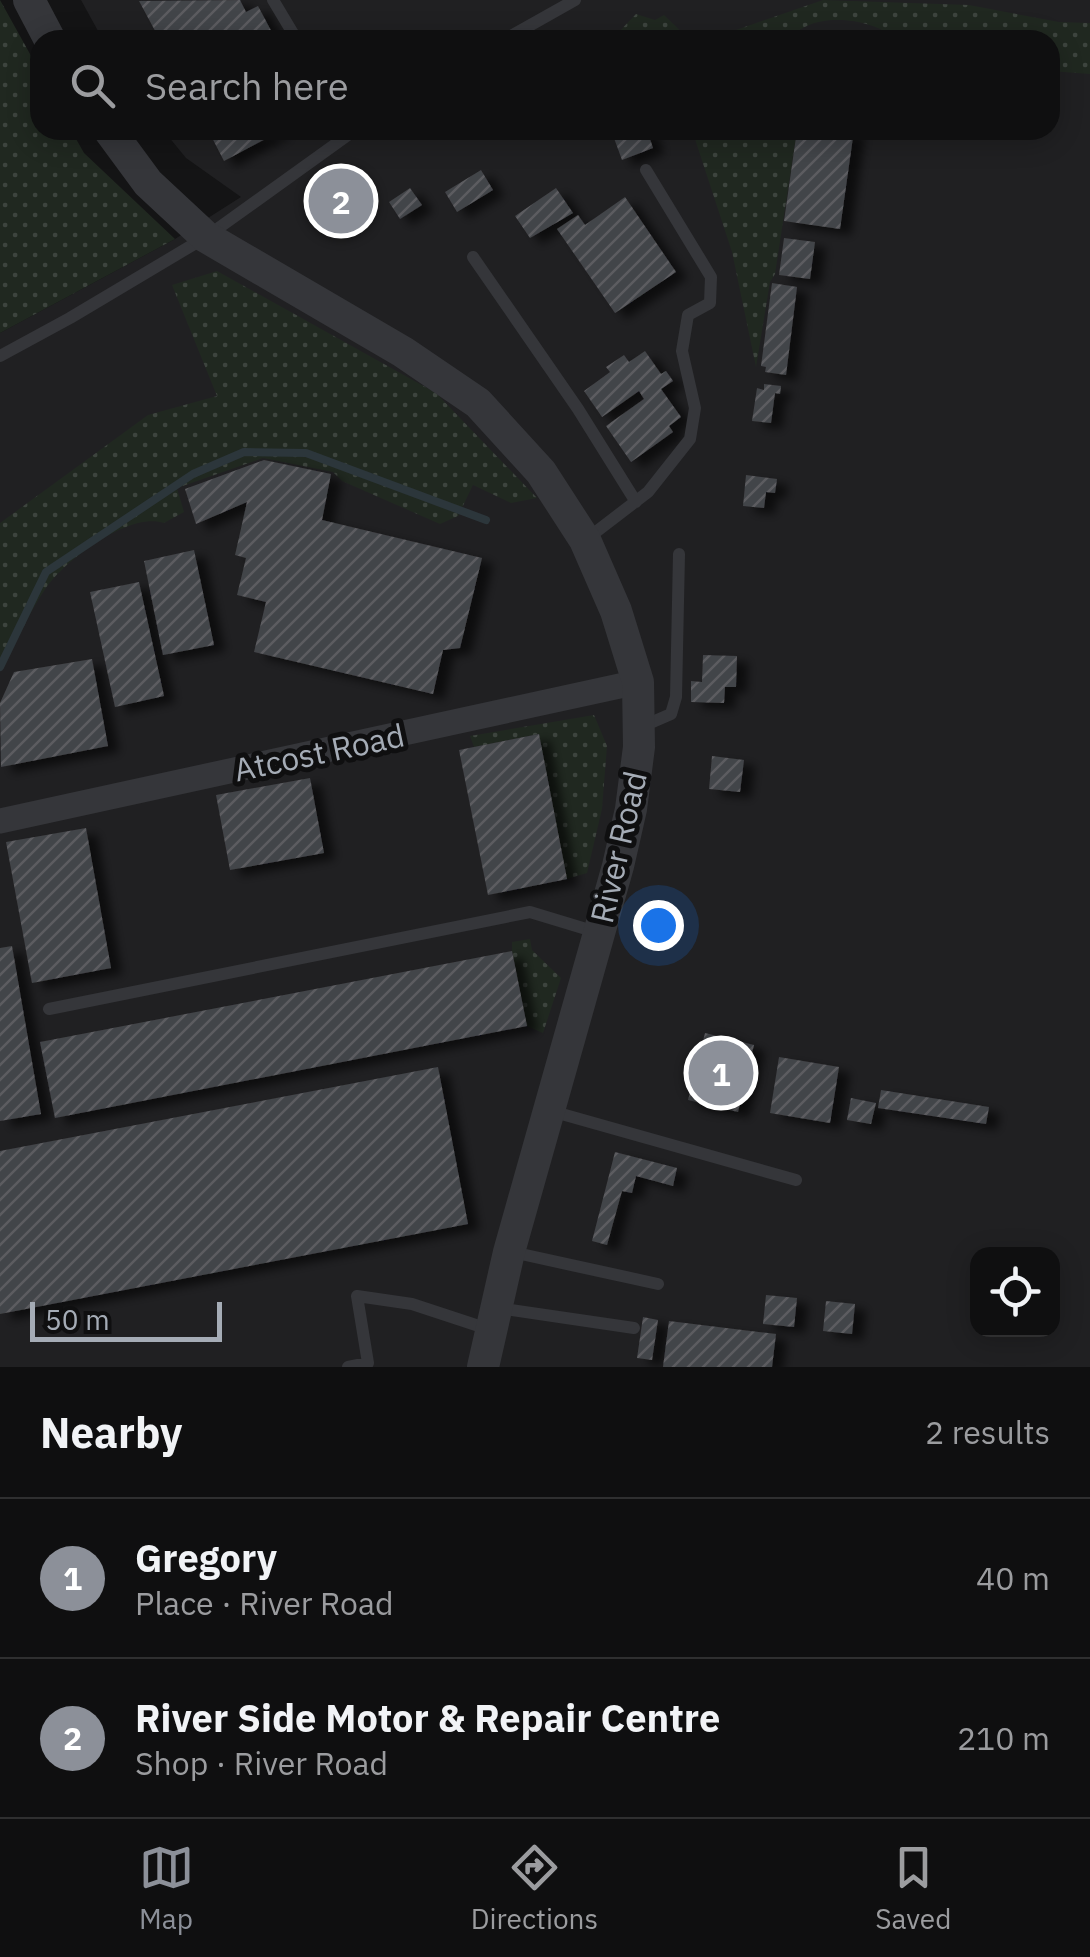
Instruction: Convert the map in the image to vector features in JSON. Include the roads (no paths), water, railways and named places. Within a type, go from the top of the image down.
[{"type":"street","points":[[29,0],[45,30]]},
{"type":"street","name":"River Road","points":[[116,140],[148,183],[206,237],[403,352],[478,402],[541,472],[586,540],[616,611],[638,682],[639,728],[631,810],[509,1252],[483,1367]]},
{"type":"street","name":"Atcost Road","points":[[0,822],[638,682]]},
{"type":"lane","points":[[273,0],[291,30]]},
{"type":"lane","points":[[522,30],[575,0]]},
{"type":"lane","points":[[334,140],[337,144]]},
{"type":"lane","points":[[0,356],[206,237],[342,140]]},
{"type":"lane","points":[[586,540],[648,492],[690,439],[694,408],[682,350],[688,315],[710,304],[711,278],[646,170]]},
{"type":"lane","points":[[473,257],[578,409],[636,502]]},
{"type":"lane","points":[[639,728],[672,714],[676,697],[680,554]]},
{"type":"lane","points":[[49,1009],[530,912],[598,933]]},
{"type":"lane","points":[[549,1110],[796,1180]]},
{"type":"lane","points":[[509,1252],[658,1284]]},
{"type":"lane","points":[[348,1367],[368,1362],[357,1296],[493,1319],[634,1328]]},
{"type":"waterway","points":[[0,667],[46,572],[193,474],[244,452],[306,453],[486,520]]},
{"type":"place","name":"River Side Motor & Repair Centre","points":[[341,201]]},
{"type":"place","name":"Gregory","points":[[721,1073]]}]
